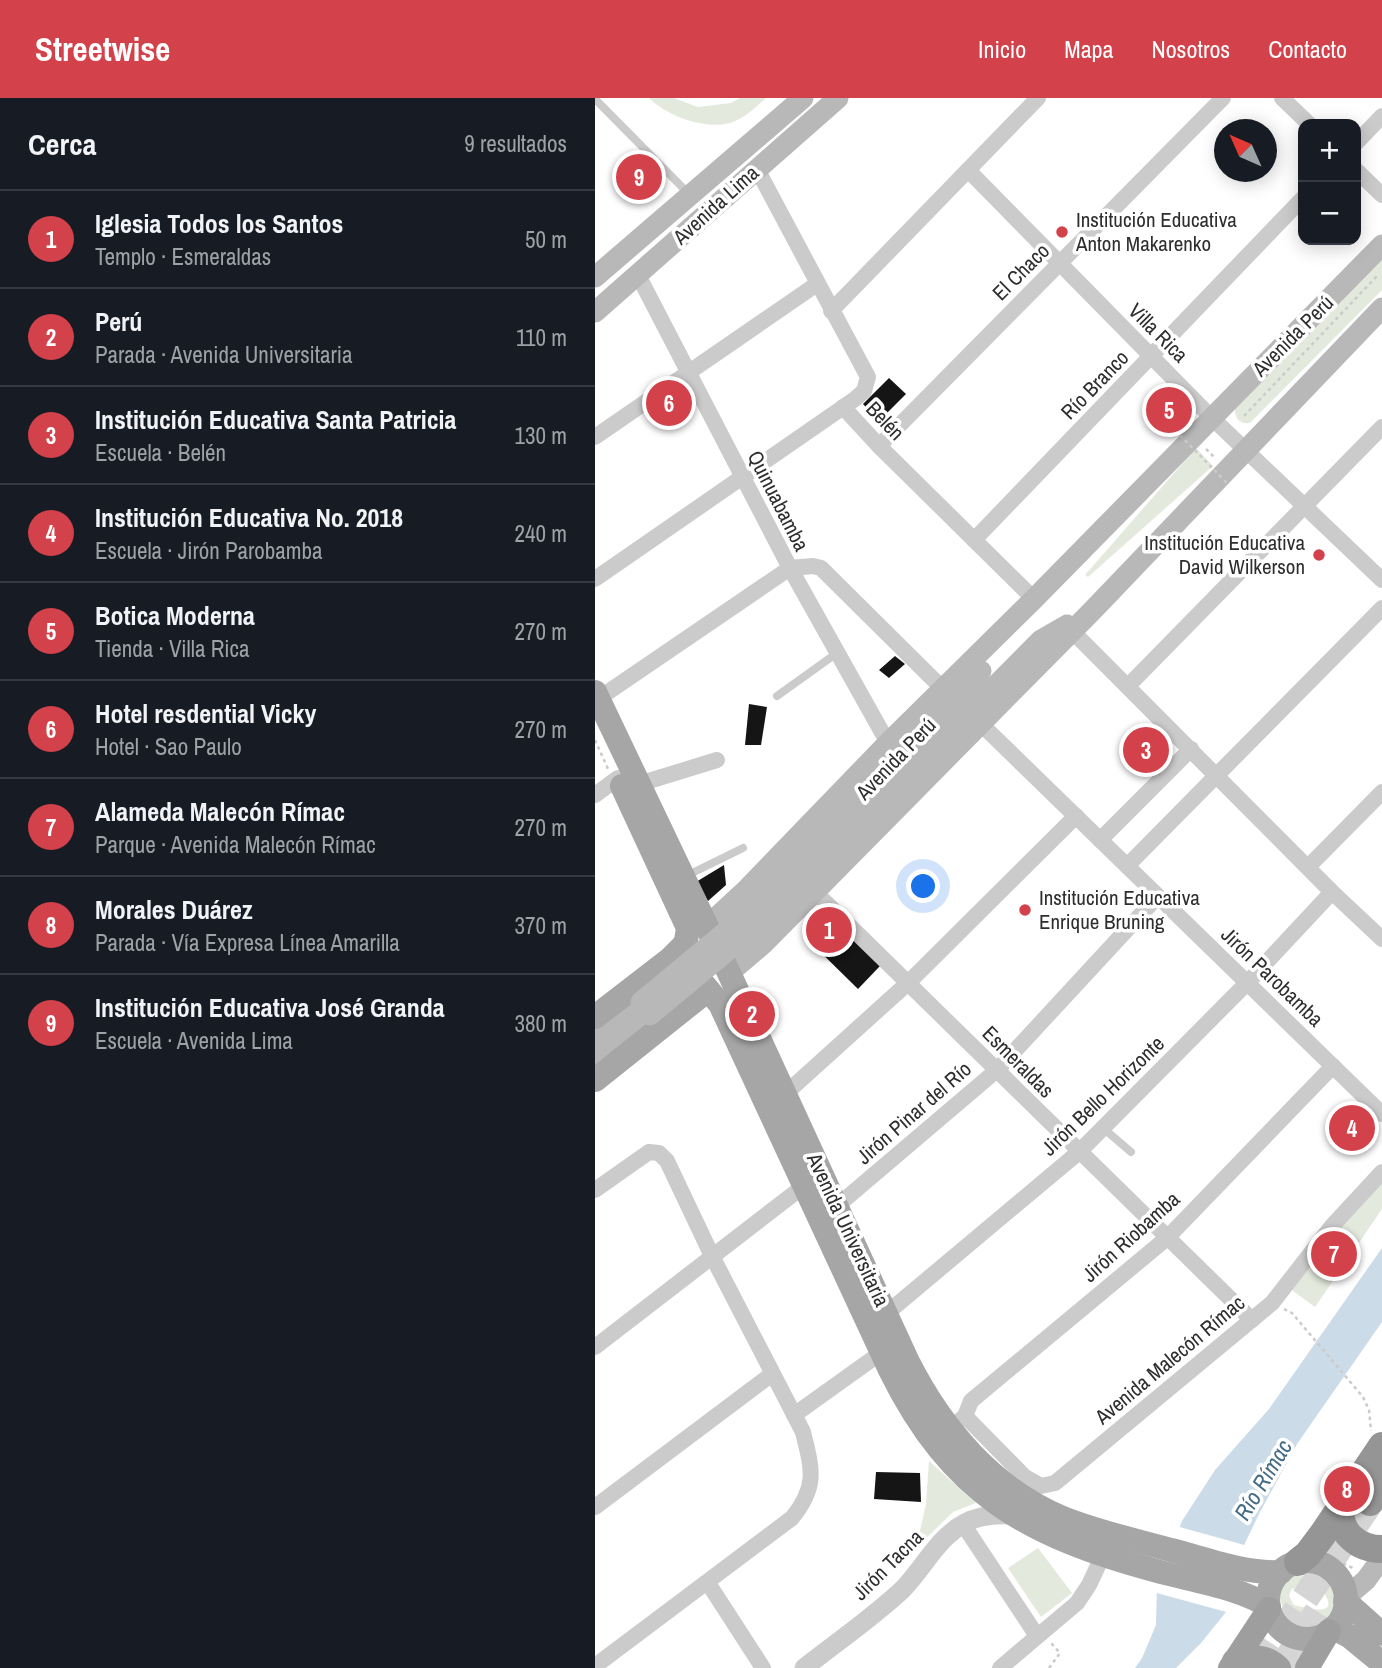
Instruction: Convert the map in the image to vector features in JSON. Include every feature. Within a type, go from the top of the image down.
[{"type":"highway","points":[[1289,1567],[1314,1547],[1382,1446]]},
{"type":"highway","points":[[1340,1508],[1340,1518],[1348,1534],[1362,1546],[1382,1549]]},
{"type":"highway","points":[[1232,1665],[1269,1608]]},
{"type":"highway","points":[[1307,1668],[1331,1630]]},
{"type":"highway","points":[[1232,1665],[1254,1656],[1265,1658],[1279,1668]]},
{"type":"main road","name":"Avenida Lima","points":[[595,277],[803,98]]},
{"type":"main road","name":"Avenida Lima","points":[[595,312],[838,98]]},
{"type":"main road","name":"Avenida Perú","points":[[707,926],[1382,245]]},
{"type":"main road","name":"Avenida Perú","points":[[729,973],[763,944],[1093,610],[1382,307]]},
{"type":"main road","name":"Avenida Perú","points":[[595,1038],[645,1008],[750,932],[765,906],[1078,570],[1174,457]]},
{"type":"main road","name":"Avenida Perú","points":[[765,906],[1041,640],[1093,610]]},
{"type":"main road","name":"Avenida Universitaria","points":[[597,695],[688,928],[686,953],[691,967],[720,1004],[905,1400],[927,1435],[952,1465],[978,1490],[1013,1515],[1050,1535],[1103,1555],[1134,1552]]},
{"type":"main road","name":"Avenida Universitaria","points":[[595,728],[684,877],[921,1388],[957,1423],[966,1449],[1022,1496],[1062,1517],[1134,1552],[1245,1582],[1269,1608]]},
{"type":"main road","points":[[595,1017],[670,959],[686,943]]},
{"type":"main road","points":[[595,1080],[708,989]]},
{"type":"main road","name":"Avenida Perú","points":[[595,1059],[645,1008]]},
{"type":"main road","points":[[1345,1600],[1366,1580],[1382,1558]]},
{"type":"main road","points":[[1317,1563],[1333,1572],[1344,1588],[1345,1600],[1342,1616],[1331,1630],[1312,1638],[1293,1636],[1278,1626],[1269,1608],[1270,1588],[1289,1567],[1317,1563]]},
{"type":"main road","name":"Avenida Universitaria","points":[[1245,1582],[1289,1567]]},
{"type":"main road","points":[[1345,1600],[1382,1634]]},
{"type":"main road","points":[[1331,1630],[1349,1636],[1382,1663]]},
{"type":"street","points":[[831,310],[1038,98]]},
{"type":"street","name":"El Chaco","points":[[879,446],[1223,98]]},
{"type":"street","points":[[1282,98],[1304,119]]},
{"type":"street","points":[[1361,138],[1382,116]]},
{"type":"street","name":"Belén","points":[[757,169],[868,377],[864,391],[842,407],[1034,599]]},
{"type":"street","name":"Villa Rica","points":[[968,170],[1212,418],[1382,580]]},
{"type":"street","points":[[1361,175],[1382,195]]},
{"type":"street","name":"Río Branco","points":[[974,540],[1298,203]]},
{"type":"street","name":"Quinuabamba","points":[[638,275],[790,568],[888,743]]},
{"type":"street","points":[[595,437],[817,284]]},
{"type":"street","points":[[595,579],[842,407]]},
{"type":"street","points":[[1128,686],[1382,426]]},
{"type":"street","points":[[597,695],[790,568],[813,566],[821,568],[943,689]]},
{"type":"street","points":[[1127,866],[1382,608]]},
{"type":"street","points":[[1072,631],[1382,939]]},
{"type":"street","name":"Jirón Parobamba","points":[[981,724],[1382,1114]]},
{"type":"street","points":[[1100,840],[1191,749]]},
{"type":"street","points":[[595,795],[629,781],[717,760]]},
{"type":"street","points":[[1308,867],[1382,792]]},
{"type":"street","points":[[785,1094],[909,982],[1076,816]]},
{"type":"street","name":"Esmeraldas","points":[[815,892],[1252,1320]]},
{"type":"street","name":"Jirón Bello Horizonte","points":[[887,1313],[1079,1152],[1247,983],[1332,892]]},
{"type":"street","name":"Jirón Pinar del Río","points":[[837,1206],[997,1070],[1158,896]]},
{"type":"street","name":"Jirón Riobamba","points":[[957,1423],[971,1401],[1167,1238],[1333,1066]]},
{"type":"street","points":[[595,1191],[649,1152],[659,1153],[667,1161],[712,1256],[803,1432],[811,1464],[811,1483],[805,1501],[792,1518],[595,1666]]},
{"type":"street","name":"Avenida Malecón Rímac","points":[[957,1423],[1025,1477],[1041,1486],[1055,1483],[1272,1303],[1332,1226],[1382,1172]]},
{"type":"street","points":[[595,1347],[805,1185]]},
{"type":"street","points":[[794,1415],[882,1352]]},
{"type":"street","points":[[595,1507],[772,1374]]},
{"type":"street","name":"Jirón Tacna","points":[[804,1668],[887,1604],[916,1576],[942,1543],[963,1524],[985,1516],[1013,1515]]},
{"type":"street","points":[[963,1524],[1040,1634]]},
{"type":"street","points":[[1000,1668],[1077,1603],[1103,1555]]},
{"type":"street","points":[[708,1583],[763,1668]]},
{"type":"lane","points":[[595,99],[689,194]]},
{"type":"lane","points":[[777,695],[837,653]]},
{"type":"lane","points":[[684,877],[743,848]]},
{"type":"lane","points":[[1103,1128],[1131,1152]]},
{"type":"path","points":[[1251,422],[1244,416],[1366,290],[1382,266]]},
{"type":"path","points":[[1180,435],[1227,483]]},
{"type":"path","points":[[1200,443],[1218,461]]},
{"type":"path","points":[[1292,1313],[1363,1397]]},
{"type":"path","points":[[1040,1634],[1060,1653],[1048,1668]]},
{"type":"shaded area","points":[[649,98],[674,98],[698,107],[731,103],[740,98],[766,98],[740,119],[709,125],[676,116]]},
{"type":"shaded area","points":[[1382,257],[1382,290],[1250,423],[1238,420],[1235,409]]},
{"type":"shaded area","points":[[1196,448],[1213,466],[1088,577],[1085,575]]},
{"type":"shaded area","points":[[1382,1180],[1382,1209],[1315,1307],[1289,1288]]},
{"type":"shaded area","points":[[929,1461],[976,1503],[953,1512],[916,1548],[926,1504]]},
{"type":"shaded area","points":[[1038,1548],[1072,1593],[1041,1617],[1008,1568]]},
{"type":"shaded area","points":[[1294,1576],[1309,1577],[1329,1586],[1337,1597],[1338,1604],[1332,1617],[1320,1621],[1307,1620],[1284,1609],[1280,1590],[1285,1582]],"holes":[[[1296,1587],[1324,1593],[1328,1606],[1319,1610],[1294,1605],[1289,1596],[1291,1590]]]},
{"type":"water","name":"Río Rímac","points":[[1382,1248],[1382,1322],[1297,1444],[1259,1514],[1245,1543],[1226,1612],[1176,1668],[1135,1668],[1156,1625],[1157,1584],[1182,1521],[1215,1470],[1269,1409]]},
{"type":"pier","points":[[1176,1526],[1248,1546],[1230,1613],[1153,1592]]},
{"type":"building","points":[[889,378],[906,394],[879,421],[863,404]]},
{"type":"building","points":[[895,656],[905,664],[889,678],[879,670]]},
{"type":"building","points":[[749,704],[767,707],[761,745],[745,745]]},
{"type":"building","points":[[724,865],[726,885],[708,901],[696,882]]},
{"type":"building","points":[[827,914],[880,966],[858,989],[803,935]]},
{"type":"building","points":[[876,1472],[920,1473],[921,1502],[874,1499]]},
{"type":"tunnel","points":[[1258,1668],[1370,1502]]},
{"type":"tunnel","points":[[1282,1668],[1318,1612]]},
{"type":"place","name":"Institución Educativa José Granda","points":[[639,177]]},
{"type":"place","name":"Institución Educativa Anton Makarenko","points":[[1062,232]]},
{"type":"place","name":"Hotel resdential Vicky","points":[[669,403]]},
{"type":"place","name":"Botica Moderna","points":[[1169,410]]},
{"type":"place","name":"Institución Educativa David Wilkerson","points":[[1319,555]]},
{"type":"place","name":"Institución Educativa Santa Patricia","points":[[1146,750]]},
{"type":"place","name":"Institución Educativa Enrique Bruning","points":[[1025,910]]},
{"type":"place","name":"Iglesia Todos los Santos","points":[[829,930]]},
{"type":"place","name":"Perú","points":[[752,1014]]},
{"type":"place","name":"Institución Educativa No. 2018","points":[[1352,1128]]},
{"type":"place","name":"Alameda Malecón Rímac","points":[[1334,1254]]},
{"type":"place","name":"Morales Duárez","points":[[1347,1489]]}]
